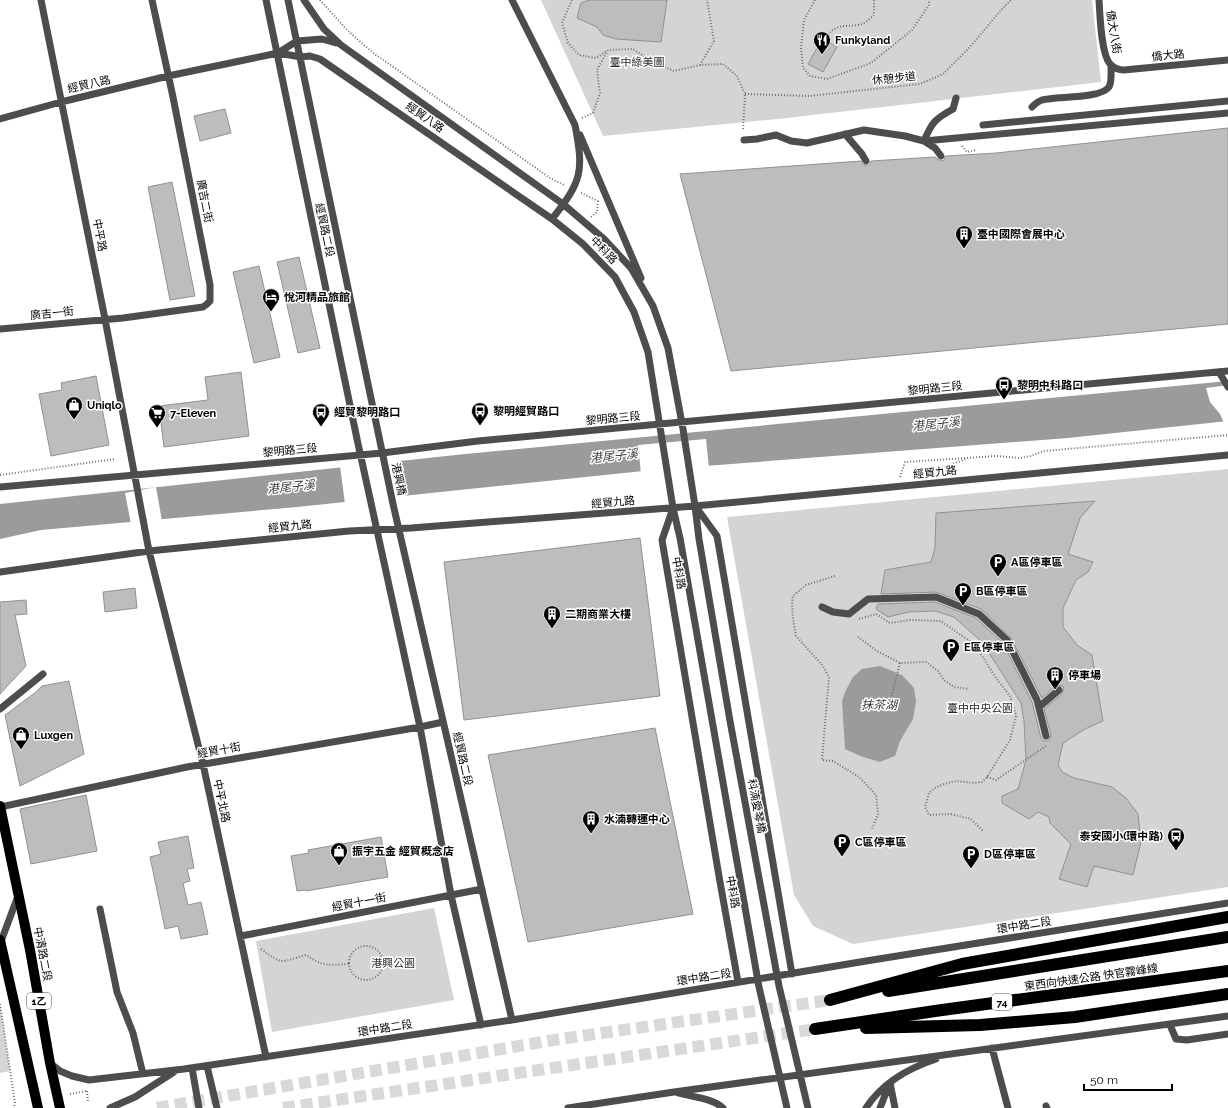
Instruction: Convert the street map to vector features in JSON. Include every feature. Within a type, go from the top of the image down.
[{"type":"highway","name":"東西向快速公路 快官霧峰線","points":[[1228,917],[962,964],[830,1000],[1228,937]]},
{"type":"highway","name":"東西向快速公路 快官霧峰線","points":[[1228,971],[815,1029],[988,1025],[1075,1017],[1228,994]]},
{"type":"main road","name":"中清路二段","points":[[0,806],[30,950],[50,1063],[60,1108]]},
{"type":"main road","name":"1乙","points":[[0,942],[38,1108]]},
{"type":"street","name":"中平路","points":[[41,0],[105,319],[146,538]]},
{"type":"street","name":"廣吉二街","points":[[105,319],[202,307],[210,301],[210,285],[152,0]]},
{"type":"street","name":"經貿路二段","points":[[266,0],[377,530]]},
{"type":"street","name":"經貿路二段","points":[[288,0],[383,456]]},
{"type":"street","name":"經貿八路","points":[[304,0],[324,29],[341,46]]},
{"type":"street","name":"中科路","points":[[512,0],[575,125],[653,306],[668,348],[696,506],[717,536],[792,974]]},
{"type":"street","name":"僑大八街","points":[[1099,0],[1105,54],[1111,65]]},
{"type":"street","name":"經貿八路","points":[[0,119],[61,102],[168,76],[278,53],[297,41],[322,39],[329,40],[341,46],[564,204]]},
{"type":"street","name":"經貿八路","points":[[278,53],[301,57],[310,56],[320,59],[552,219]]},
{"type":"street","name":"僑大路","points":[[1111,65],[1117,69],[1124,70],[1228,60]]},
{"type":"street","points":[[1032,107],[1041,100],[1089,96],[1101,92],[1108,88],[1110,83],[1111,65]]},
{"type":"street","points":[[924,141],[931,126],[938,117],[954,109],[956,98]]},
{"type":"street","points":[[983,126],[1154,110],[1228,101]]},
{"type":"street","points":[[924,141],[1228,113]]},
{"type":"street","name":"中科路","points":[[575,125],[580,156],[580,170],[574,189],[552,219],[583,244],[614,277],[634,312],[648,352],[673,508],[662,540],[738,982]]},
{"type":"street","points":[[744,140],[776,135],[791,141],[807,143],[864,130],[905,136],[924,141],[935,148],[941,156]]},
{"type":"street","points":[[845,134],[866,161]]},
{"type":"street","name":"中科路","points":[[564,204],[604,239],[631,268],[653,306]]},
{"type":"street","name":"廣吉一街","points":[[0,329],[105,319]]},
{"type":"street","name":"黎明路三段","points":[[0,487],[360,454],[383,456],[478,441],[1221,376],[1228,372]]},
{"type":"street","points":[[1221,376],[1228,387]]},
{"type":"street","name":"經貿九路","points":[[0,572],[149,551],[349,531],[399,529],[673,508],[1228,455]]},
{"type":"street","name":"港興橋","points":[[383,456],[393,504]]},
{"type":"street","name":"經貿路二段","points":[[393,504],[512,1020]]},
{"type":"street","name":"科湳愛琴橋","points":[[696,506],[699,539],[730,721],[775,962],[808,1108]]},
{"type":"street","points":[[673,508],[680,538],[759,987],[787,1108]]},
{"type":"street","points":[[377,530],[420,727],[451,895],[481,1025]]},
{"type":"street","name":"中平北路","points":[[146,538],[203,764],[266,1057]]},
{"type":"street","points":[[822,608],[833,612],[849,614],[868,598],[936,597],[979,614],[1007,640],[1039,707],[1046,736]]},
{"type":"street","points":[[0,709],[43,674]]},
{"type":"street","points":[[1039,707],[1059,690]]},
{"type":"street","name":"經貿十街","points":[[0,806],[203,764],[443,722]]},
{"type":"street","name":"經貿十一街","points":[[241,936],[482,889]]},
{"type":"street","points":[[0,942],[19,895]]},
{"type":"street","name":"環中路二段","points":[[50,1063],[60,1071],[72,1076],[89,1080],[207,1066],[481,1025],[1228,903]]},
{"type":"street","points":[[100,909],[117,992],[133,1033],[143,1074]]},
{"type":"street","points":[[568,1108],[674,1092],[1228,1016]]},
{"type":"street","points":[[1170,1025],[1176,1039],[1187,1040],[1228,1034]]},
{"type":"street","points":[[992,1048],[1008,1108]]},
{"type":"street","points":[[866,1108],[877,1093],[916,1066],[951,1054]]},
{"type":"street","points":[[207,1066],[217,1108]]},
{"type":"street","points":[[192,1068],[199,1108]]},
{"type":"street","name":"環中路二段","points":[[110,1108],[147,1090],[168,1075],[184,1069]]},
{"type":"street","points":[[880,1108],[890,1083]]},
{"type":"street","points":[[890,1083],[895,1108]]},
{"type":"street","points":[[674,1092],[720,1107]]},
{"type":"path","points":[[320,0],[348,30],[372,52],[550,178]]},
{"type":"path","points":[[572,0],[562,23],[568,43],[580,55],[596,58],[608,50],[633,49],[652,62],[674,71],[700,65],[723,64],[737,76],[745,94],[744,140]]},
{"type":"path","points":[[700,65],[714,41],[707,0]]},
{"type":"path","points":[[815,0],[804,20],[801,48],[803,68],[810,76],[827,79],[871,63],[912,30],[929,5],[929,0]]},
{"type":"path","points":[[828,35],[832,29],[864,23],[874,15],[874,0]]},
{"type":"path","name":"休憩步道","points":[[745,94],[809,96],[920,84],[943,74],[970,47],[1011,0]]},
{"type":"path","points":[[581,118],[593,113],[600,93],[596,70],[608,50]]},
{"type":"path","points":[[900,478],[905,462],[996,456],[1020,458],[1044,451],[1228,435]]},
{"type":"path","points":[[920,476],[969,457]]},
{"type":"path","points":[[0,475],[115,459]]},
{"type":"path","points":[[835,576],[806,585],[793,596],[793,619],[796,636],[823,666],[829,677],[822,760],[833,761],[859,776],[876,795],[878,814],[872,829]]},
{"type":"path","points":[[857,620],[876,614],[890,623],[910,620],[941,620],[975,645],[996,678],[1010,696],[1016,716],[1010,740],[987,777],[982,782],[974,784],[956,782],[944,784],[935,788],[929,793],[925,807],[929,815],[951,814],[971,819],[983,831]]},
{"type":"path","points":[[858,637],[876,651],[900,663],[926,662],[938,671],[944,680],[954,687],[969,689]]},
{"type":"path","points":[[891,700],[900,663]]},
{"type":"path","points":[[987,777],[996,780],[1046,746]]},
{"type":"path","points":[[367,946],[373,947],[381,954],[383,965],[378,975],[369,980],[363,980],[353,974],[349,964],[352,953],[362,947],[367,946]]},
{"type":"path","points":[[261,949],[277,960],[284,962],[306,955],[318,963],[329,965],[349,964]]},
{"type":"path","points":[[0,1004],[15,1103],[14,1108]]},
{"type":"path","points":[[70,1094],[86,1091],[90,1087]]},
{"type":"path","points":[[86,1091],[88,1101]]},
{"type":"green space","name":"臺中綠美圖","points":[[541,0],[1092,0],[1101,82],[778,119],[603,136]]},
{"type":"green space","name":"臺中中央公園","points":[[1228,469],[1228,887],[853,944],[813,926],[794,895],[727,517]]},
{"type":"green space","name":"港興公園","points":[[434,908],[454,1000],[272,1032],[256,941]]},
{"type":"green space","points":[[0,1004],[10,1071],[0,1073]]},
{"type":"water","name":"港尾子溪","points":[[1228,381],[1228,421],[1068,438],[653,470],[297,507],[41,530],[0,539],[0,504],[465,454]]},
{"type":"water","name":"抹茶湖","points":[[880,666],[902,675],[914,688],[916,701],[913,719],[900,741],[895,756],[880,762],[860,756],[845,749],[842,701],[853,677],[862,669]]},
{"type":"pier","points":[[1228,385],[1228,423],[1224,423],[1220,414],[1210,402],[1206,388]]},
{"type":"pier","points":[[706,439],[709,468],[641,474],[638,445]]},
{"type":"pier","points":[[400,460],[404,498],[345,504],[340,466]]},
{"type":"pier","points":[[156,487],[162,521],[131,524],[125,493]]},
{"type":"building","points":[[589,0],[667,0],[661,42],[616,39],[603,35],[597,27],[577,18],[581,3]]},
{"type":"building","name":"Funkyland","points":[[822,39],[837,47],[823,72],[808,64]]},
{"type":"building","points":[[225,109],[231,133],[200,141],[194,116]]},
{"type":"building","name":"臺中國際會展中心","points":[[1228,128],[1228,324],[731,371],[680,174],[861,161],[863,165],[866,166],[870,164],[871,161],[935,157],[941,161],[944,160],[946,156],[996,153]]},
{"type":"building","points":[[172,182],[195,296],[170,300],[148,187]]},
{"type":"building","points":[[299,257],[320,348],[298,353],[277,262]]},
{"type":"building","points":[[259,266],[280,357],[254,363],[233,272]]},
{"type":"building","points":[[241,372],[249,436],[164,447],[159,406],[208,400],[205,377]]},
{"type":"building","name":"Uniqlo","points":[[96,376],[109,445],[51,456],[39,394],[62,390],[61,383]]},
{"type":"building","name":"停車場","points":[[1095,501],[1080,518],[1068,554],[1093,562],[1088,572],[1076,580],[1063,608],[1063,627],[1077,645],[1092,655],[1103,721],[1085,729],[1063,743],[1058,765],[1062,772],[1074,778],[1112,787],[1126,798],[1138,814],[1141,842],[1133,875],[1094,866],[1087,887],[1059,879],[1071,844],[1050,823],[1049,817],[1038,812],[1029,819],[1002,803],[1002,796],[1018,789],[1026,760],[1024,721],[1021,703],[982,642],[954,617],[935,611],[909,612],[888,617],[876,609],[878,604],[935,602],[976,618],[1003,643],[1032,702],[1041,738],[1044,741],[1048,741],[1051,735],[1044,709],[1062,694],[1064,689],[1063,686],[1056,686],[1042,698],[1011,638],[981,609],[936,592],[881,594],[885,570],[931,562],[935,548],[936,513]]},
{"type":"building","name":"二期商業大樓","points":[[640,538],[660,696],[464,720],[444,562]]},
{"type":"building","points":[[135,588],[137,608],[105,612],[103,592]]},
{"type":"building","points":[[26,600],[27,614],[15,615],[26,666],[0,694],[0,602]]},
{"type":"building","points":[[69,681],[84,754],[20,786],[5,715],[42,686]]},
{"type":"building","name":"水湳轉運中心","points":[[655,728],[693,914],[528,942],[488,755]]},
{"type":"building","points":[[86,795],[97,851],[31,864],[20,809]]},
{"type":"building","points":[[188,836],[194,868],[187,869],[190,881],[183,883],[188,905],[201,902],[208,934],[181,939],[178,926],[165,929],[150,857],[161,854],[158,842]]},
{"type":"building","name":"振宇五金 經貿概念店","points":[[381,837],[388,877],[306,891],[297,891],[291,856],[309,853],[308,850]]},
{"type":"tunnel","points":[[157,1108],[554,1040],[830,1000]]},
{"type":"tunnel","points":[[283,1108],[815,1029]]},
{"type":"place","name":"Funkyland","points":[[822,55]]},
{"type":"place","name":"臺中國際會展中心","points":[[964,249]]},
{"type":"place","name":"悅河精品旅館","points":[[271,312]]},
{"type":"place","name":"黎明中科路口","points":[[1004,400]]},
{"type":"place","name":"Uniqlo","points":[[74,420]]},
{"type":"place","name":"黎明經貿路口","points":[[480,426]]},
{"type":"place","name":"經貿黎明路口","points":[[321,427]]},
{"type":"place","name":"7-Eleven","points":[[157,428]]},
{"type":"place","name":"A區停車區","points":[[998,577]]},
{"type":"place","name":"B區停車區","points":[[963,606]]},
{"type":"place","name":"二期商業大樓","points":[[552,629]]},
{"type":"place","name":"E區停車區","points":[[951,662]]},
{"type":"place","name":"停車場","points":[[1055,690]]},
{"type":"place","name":"Luxgen","points":[[21,750]]},
{"type":"place","name":"水湳轉運中心","points":[[591,834]]},
{"type":"place","name":"泰安國小(環中路)","points":[[1176,851]]},
{"type":"place","name":"C區停車區","points":[[842,857]]},
{"type":"place","name":"振宇五金 經貿概念店","points":[[339,866]]},
{"type":"place","name":"D區停車區","points":[[971,869]]}]
